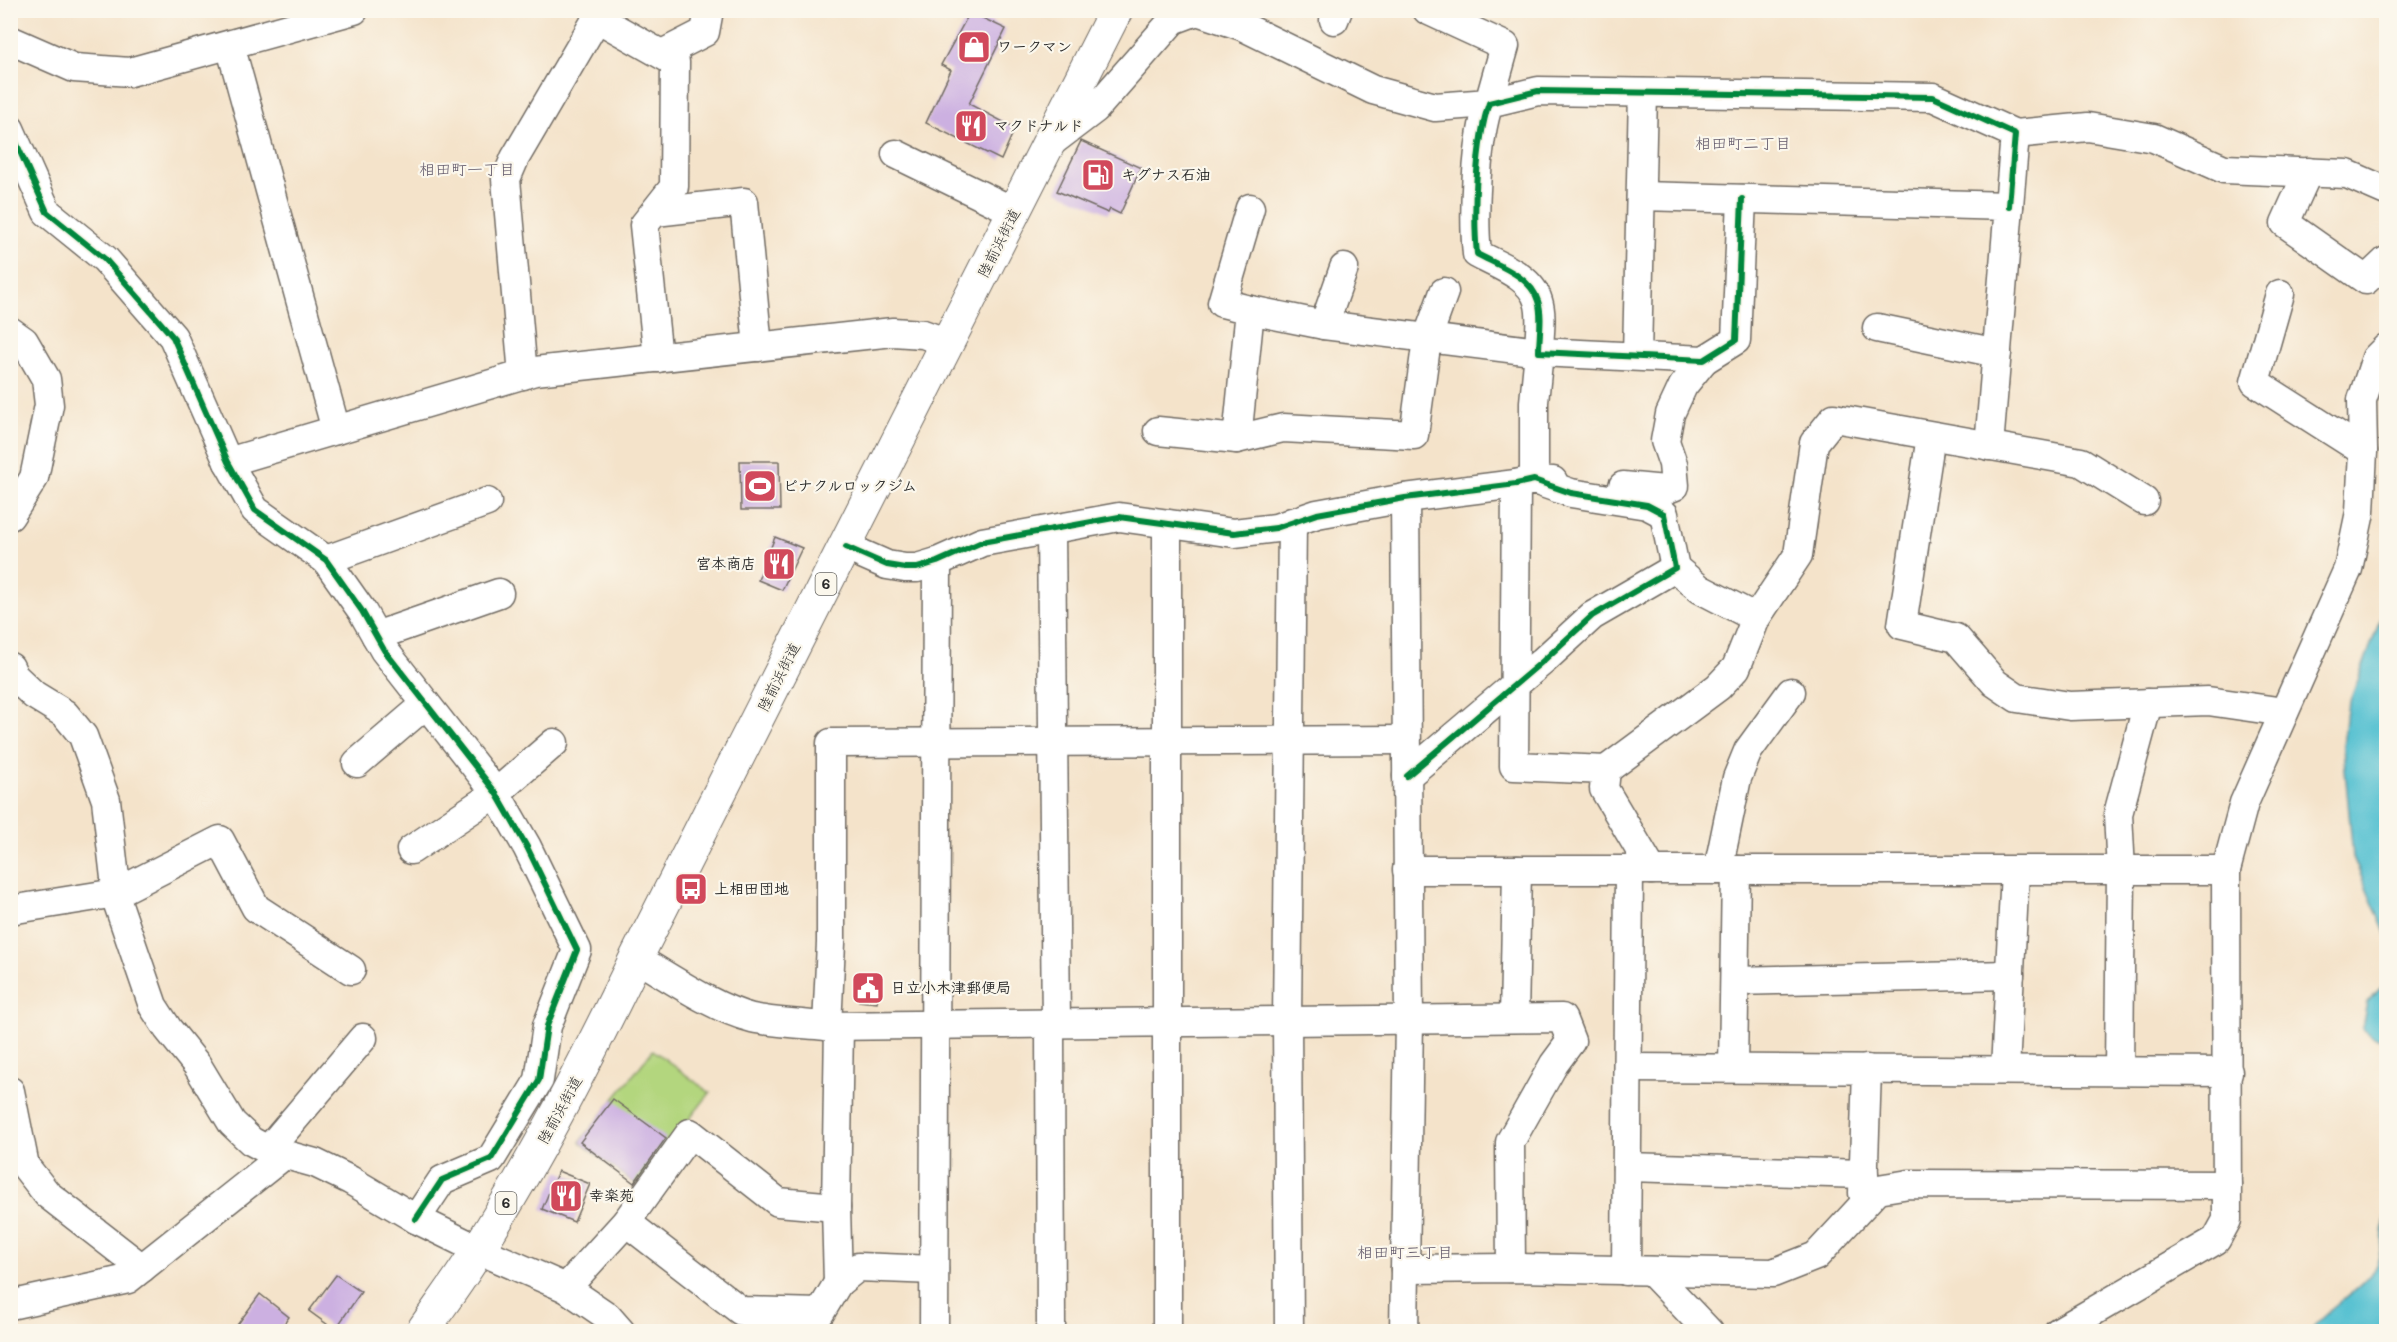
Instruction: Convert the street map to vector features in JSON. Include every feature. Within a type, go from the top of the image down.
[{"type":"highway","name":"陸前浜街道","points":[[422,1332],[478,1250],[534,1157],[579,1075],[1116,10]]},
{"type":"street","points":[[10,40],[74,68],[130,72],[354,10]]},
{"type":"street","points":[[662,54],[705,32],[709,10]]},
{"type":"street","points":[[1427,10],[1505,46],[1484,119],[1477,188],[1477,254],[1523,279],[1538,299],[1540,312],[1539,352],[1525,482],[1514,766],[1606,770],[1718,687],[1736,668],[1756,618],[1798,555],[1814,443],[1834,418],[2081,462],[2144,501]]},
{"type":"street","points":[[1049,144],[1095,109],[1173,20],[1197,11],[1256,20],[1373,90],[1435,106],[1489,103],[1538,91],[1934,97],[2014,134],[2088,127],[2154,138],[2224,168],[2347,174],[2386,191]]},
{"type":"street","points":[[523,375],[506,179],[515,158],[597,18],[675,62],[674,187],[644,225],[658,358]]},
{"type":"street","points":[[230,45],[336,430]]},
{"type":"street","points":[[1637,356],[1643,93]]},
{"type":"street","points":[[10,129],[47,212],[105,259],[173,337],[228,462],[255,510],[326,560],[362,611],[384,650],[496,793],[526,847],[577,950],[547,1026],[539,1080],[491,1159],[442,1180],[416,1219]]},
{"type":"street","points":[[1989,446],[2014,134]]},
{"type":"street","points":[[896,154],[1015,212]]},
{"type":"street","points":[[2308,172],[2285,223],[2366,280],[2386,261]]},
{"type":"street","points":[[1641,196],[2009,206]]},
{"type":"street","points":[[846,547],[887,565],[918,568],[982,542],[1119,517],[1234,533],[1276,528],[1317,514],[1405,498],[1525,482],[1665,490],[1675,486],[1673,464],[1665,441],[1670,414],[1683,386],[1704,360],[1736,340],[1742,199]]},
{"type":"street","points":[[655,212],[744,202],[758,347]]},
{"type":"street","points":[[1250,208],[1222,303],[1324,325],[1427,339],[1539,352],[1704,360]]},
{"type":"street","points":[[1324,325],[1344,268]]},
{"type":"street","points":[[1158,431],[1237,439],[1283,428],[1414,435],[1427,339],[1444,292]]},
{"type":"street","points":[[2280,294],[2255,382],[2363,451]]},
{"type":"street","points":[[1237,439],[1250,310]]},
{"type":"street","points":[[1877,328],[1997,353]]},
{"type":"street","points":[[10,331],[24,341],[46,379],[49,405],[34,478],[10,516]]},
{"type":"street","points":[[228,462],[535,371],[893,332],[923,334],[948,343]]},
{"type":"street","points":[[2058,1332],[2216,1240],[2227,1220],[2226,870],[2244,803],[2348,569],[2360,512],[2363,451],[2362,400],[2376,358],[2386,348]]},
{"type":"street","points":[[1931,436],[1902,625],[1956,638],[1995,683],[2017,698],[2070,706],[2208,701],[2284,712]]},
{"type":"street","points":[[1525,482],[1571,493],[1647,506],[1664,514],[1675,568],[1700,589],[1756,618]]},
{"type":"street","points":[[1404,1332],[1409,1020],[1405,498]]},
{"type":"street","points":[[326,560],[487,502]]},
{"type":"street","points":[[1289,1332],[1287,1021],[1292,522]]},
{"type":"street","points":[[1167,524],[1167,1332]]},
{"type":"street","points":[[1051,530],[1053,742],[1051,1332]]},
{"type":"street","points":[[934,1332],[937,562]]},
{"type":"street","points":[[1407,776],[1592,616],[1675,568]]},
{"type":"street","points":[[376,636],[499,593]]},
{"type":"street","points":[[10,667],[14,676],[28,689],[65,714],[83,736],[106,800],[118,904],[153,1006],[197,1065],[232,1123],[251,1141],[276,1152],[324,1167],[416,1219],[478,1250],[566,1288],[608,1316],[621,1332]]},
{"type":"street","points":[[1734,1068],[1735,981],[1727,870],[1740,769],[1748,751],[1791,692]]},
{"type":"street","points":[[2119,1071],[2121,871],[2118,814],[2148,703]]},
{"type":"street","points":[[357,763],[426,704]]},
{"type":"street","points":[[626,1222],[741,1311],[820,1322],[838,1283],[831,943],[831,743],[1406,740]]},
{"type":"street","points":[[411,850],[496,793],[554,743]]},
{"type":"street","points":[[1606,770],[1604,789],[1640,870],[1628,1068],[1627,1167],[1639,1271],[1709,1332]]},
{"type":"street","points":[[10,910],[116,893],[219,840],[256,908],[351,970]]},
{"type":"street","points":[[1407,870],[2226,870]]},
{"type":"street","points":[[1514,1018],[1517,870]]},
{"type":"street","points":[[2005,1070],[2015,871]]},
{"type":"street","points":[[636,958],[690,990],[752,1017],[833,1026],[1562,1018],[1571,1041],[1554,1064],[1510,1142],[1511,1268]]},
{"type":"street","points":[[1735,981],[2010,975]]},
{"type":"street","points":[[10,1305],[128,1279],[276,1152],[363,1038]]},
{"type":"street","points":[[1628,1068],[2228,1072]]},
{"type":"street","points":[[1863,1206],[1867,1069]]},
{"type":"street","points":[[10,1091],[25,1166],[47,1194],[142,1268]]},
{"type":"street","points":[[566,1288],[626,1222],[690,1133],[778,1202],[836,1207]]},
{"type":"street","points":[[1627,1167],[1864,1174]]},
{"type":"street","points":[[1405,1269],[1511,1268],[1773,1273],[1816,1256],[1878,1190],[1909,1184],[2227,1185]]},
{"type":"street","points":[[838,1283],[858,1267],[934,1270]]},
{"type":"green space","points":[[653,1050],[710,1093],[637,1185],[580,1142]]},
{"type":"water","points":[[2386,604],[2386,935],[2353,857],[2343,747],[2347,709]]},
{"type":"water","points":[[2386,984],[2386,1040],[2373,1037],[2362,1028],[2367,1002]]},
{"type":"water","points":[[2386,1210],[2386,1331],[2310,1331],[2371,1274],[2380,1252]]},
{"type":"building","points":[[970,12],[1006,29],[969,104],[1015,128],[1001,160],[926,123],[951,70],[941,65]]},
{"type":"building","points":[[1081,141],[1141,168],[1120,214],[1110,209],[1108,213],[1057,191]]},
{"type":"building","name":"ピナクルロックジム","points":[[740,461],[779,461],[780,510],[741,510]]},
{"type":"building","name":"宮本商店","points":[[775,537],[802,548],[782,590],[758,580]]},
{"type":"building","points":[[859,974],[880,977],[877,1003],[859,1001],[860,993],[857,993]]},
{"type":"building","points":[[613,1099],[666,1138],[634,1183],[580,1142]]},
{"type":"building","name":"幸楽苑","points":[[558,1171],[590,1184],[574,1222],[542,1209]]},
{"type":"building","points":[[336,1275],[361,1292],[335,1330],[309,1311]]},
{"type":"building","points":[[260,1294],[289,1317],[278,1332],[232,1332]]},
{"type":"cycle path","points":[[1742,199],[1736,340],[1704,360],[1539,352],[1540,313],[1534,292],[1521,278],[1477,254],[1475,219],[1478,157],[1489,103],[1538,91],[1933,97],[2015,134],[2009,206]]},
{"type":"cycle path","points":[[10,129],[47,212],[105,259],[173,337],[228,462],[255,510],[326,560],[362,611],[384,650],[496,793],[527,847],[577,950],[547,1026],[539,1080],[491,1159],[442,1180],[416,1219]]},
{"type":"cycle path","points":[[846,547],[887,565],[917,568],[937,562],[982,542],[1119,517],[1234,533],[1276,528],[1317,514],[1405,498],[1534,480],[1571,493],[1647,505],[1664,514],[1675,568],[1592,616],[1543,661],[1407,776]]},
{"type":"place","name":"ワークマン","points":[[974,47]]},
{"type":"place","name":"マクドナルド","points":[[971,126]]},
{"type":"place","name":"キグナス石油","points":[[1098,175]]},
{"type":"place","name":"ピナクルロックジム","points":[[760,486]]},
{"type":"place","name":"宮本商店","points":[[779,564]]},
{"type":"place","name":"上相田団地","points":[[691,889]]},
{"type":"place","name":"日立小木津郵便局","points":[[868,988]]},
{"type":"place","name":"幸楽苑","points":[[566,1196]]},
{"type":"district","name":"相田町二丁目","points":[[1743,143]]},
{"type":"district","name":"相田町一丁目","points":[[467,169]]},
{"type":"district","name":"相田町三丁目","points":[[1405,1252]]}]
